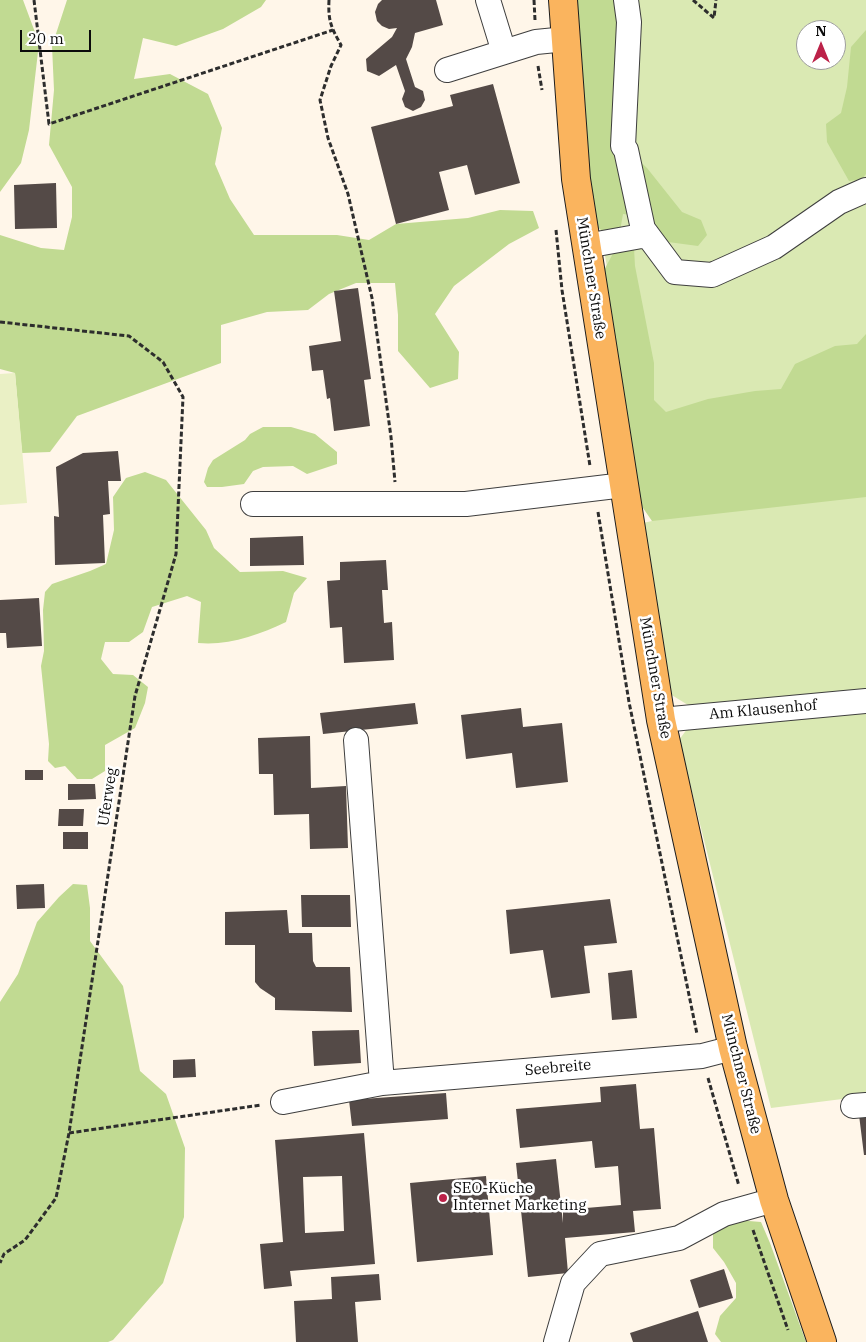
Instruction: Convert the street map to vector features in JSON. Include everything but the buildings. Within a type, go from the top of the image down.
[{"type":"main road","name":"Münchner Straße","points":[[563,0],[576,179],[660,720],[733,1048],[774,1200],[822,1342]]},
{"type":"street","points":[[488,0],[504,52]]},
{"type":"street","points":[[626,0],[629,22],[622,146],[626,150],[643,229],[675,272],[712,275],[774,247],[839,202],[866,190]]},
{"type":"street","points":[[447,70],[536,42],[566,39]]},
{"type":"street","points":[[586,246],[647,234]]},
{"type":"street","points":[[253,504],[466,504],[624,485]]},
{"type":"street","name":"Am Klausenhof","points":[[660,720],[866,701]]},
{"type":"street","points":[[356,740],[382,1083]]},
{"type":"street","name":"Seebreite","points":[[283,1102],[382,1083],[702,1056],[733,1048]]},
{"type":"street","points":[[556,1342],[573,1283],[600,1254],[679,1238],[724,1214],[774,1200]]},
{"type":"path","points":[[34,0],[49,124],[332,30]]},
{"type":"path","points":[[329,0],[328,17],[332,30],[341,45],[331,66],[320,100],[328,138],[348,194],[372,298],[391,437],[395,485]]},
{"type":"path","points":[[693,0],[714,18],[716,0]]},
{"type":"path","name":"Uferweg","points":[[0,322],[130,336],[163,362],[183,397],[176,554],[135,696],[69,1133],[56,1198],[25,1240],[4,1254],[0,1262]]},
{"type":"path","points":[[69,1133],[283,1102]]},
{"type":"green space","points":[[0,0],[23,0],[39,43],[29,130],[21,163],[0,192]]},
{"type":"green space","points":[[67,0],[266,0],[261,7],[223,29],[176,46],[143,38],[134,79],[170,74],[208,94],[222,128],[215,164],[230,199],[254,235],[337,235],[369,240],[396,224],[468,218],[500,210],[533,211],[539,228],[509,244],[454,286],[435,314],[459,352],[458,379],[430,388],[398,351],[398,315],[395,283],[356,283],[329,294],[308,310],[267,312],[221,325],[221,363],[77,416],[50,452],[22,453],[15,373],[0,369],[0,235],[41,248],[64,250],[72,217],[72,187],[49,145],[54,90],[52,46]]},
{"type":"green space","points":[[571,0],[619,0],[623,146],[647,168],[682,212],[701,220],[707,235],[698,246],[668,242],[642,216],[623,214],[620,231],[611,236],[595,226]]},
{"type":"green space","points":[[577,0],[866,0],[866,693],[742,704],[688,705],[670,694],[643,523],[652,521],[590,171]]},
{"type":"green space","points":[[866,30],[866,174],[862,179],[849,181],[827,142],[826,124],[841,113],[847,87],[851,47]]},
{"type":"green space","points":[[616,248],[634,248],[635,266],[654,363],[654,400],[666,412],[708,399],[755,391],[781,389],[795,364],[835,346],[857,344],[866,334],[866,497],[652,521],[643,508],[633,487],[603,272]]},
{"type":"green space","points":[[15,373],[27,503],[0,505],[0,374]]},
{"type":"green space","points":[[263,427],[291,427],[315,434],[337,452],[337,464],[307,474],[293,466],[263,467],[253,471],[244,484],[207,487],[204,482],[208,468],[213,460]]},
{"type":"green space","points":[[145,472],[166,480],[206,530],[214,548],[240,572],[283,571],[307,578],[294,593],[286,622],[254,635],[221,643],[198,643],[201,602],[187,596],[152,607],[143,632],[129,642],[105,642],[101,659],[113,674],[133,675],[148,687],[145,703],[135,728],[105,745],[105,771],[92,779],[77,779],[65,766],[55,768],[48,761],[49,744],[41,666],[44,651],[43,610],[45,592],[52,584],[106,564],[114,530],[113,497],[126,478]]},
{"type":"green space","points":[[866,710],[866,1096],[771,1108],[679,740],[690,725]]},
{"type":"green space","points":[[73,884],[87,885],[90,908],[90,941],[123,986],[140,1071],[166,1094],[185,1148],[184,1217],[163,1283],[113,1340],[108,1342],[0,1342],[0,1002],[18,974],[37,922]]},
{"type":"green space","points":[[737,1220],[761,1222],[806,1342],[721,1342],[715,1334],[720,1316],[736,1298],[736,1283],[724,1262],[713,1248],[713,1233]]},
{"type":"place","name":"SEO-Küche Internet Marketing","points":[[443,1198]]}]
